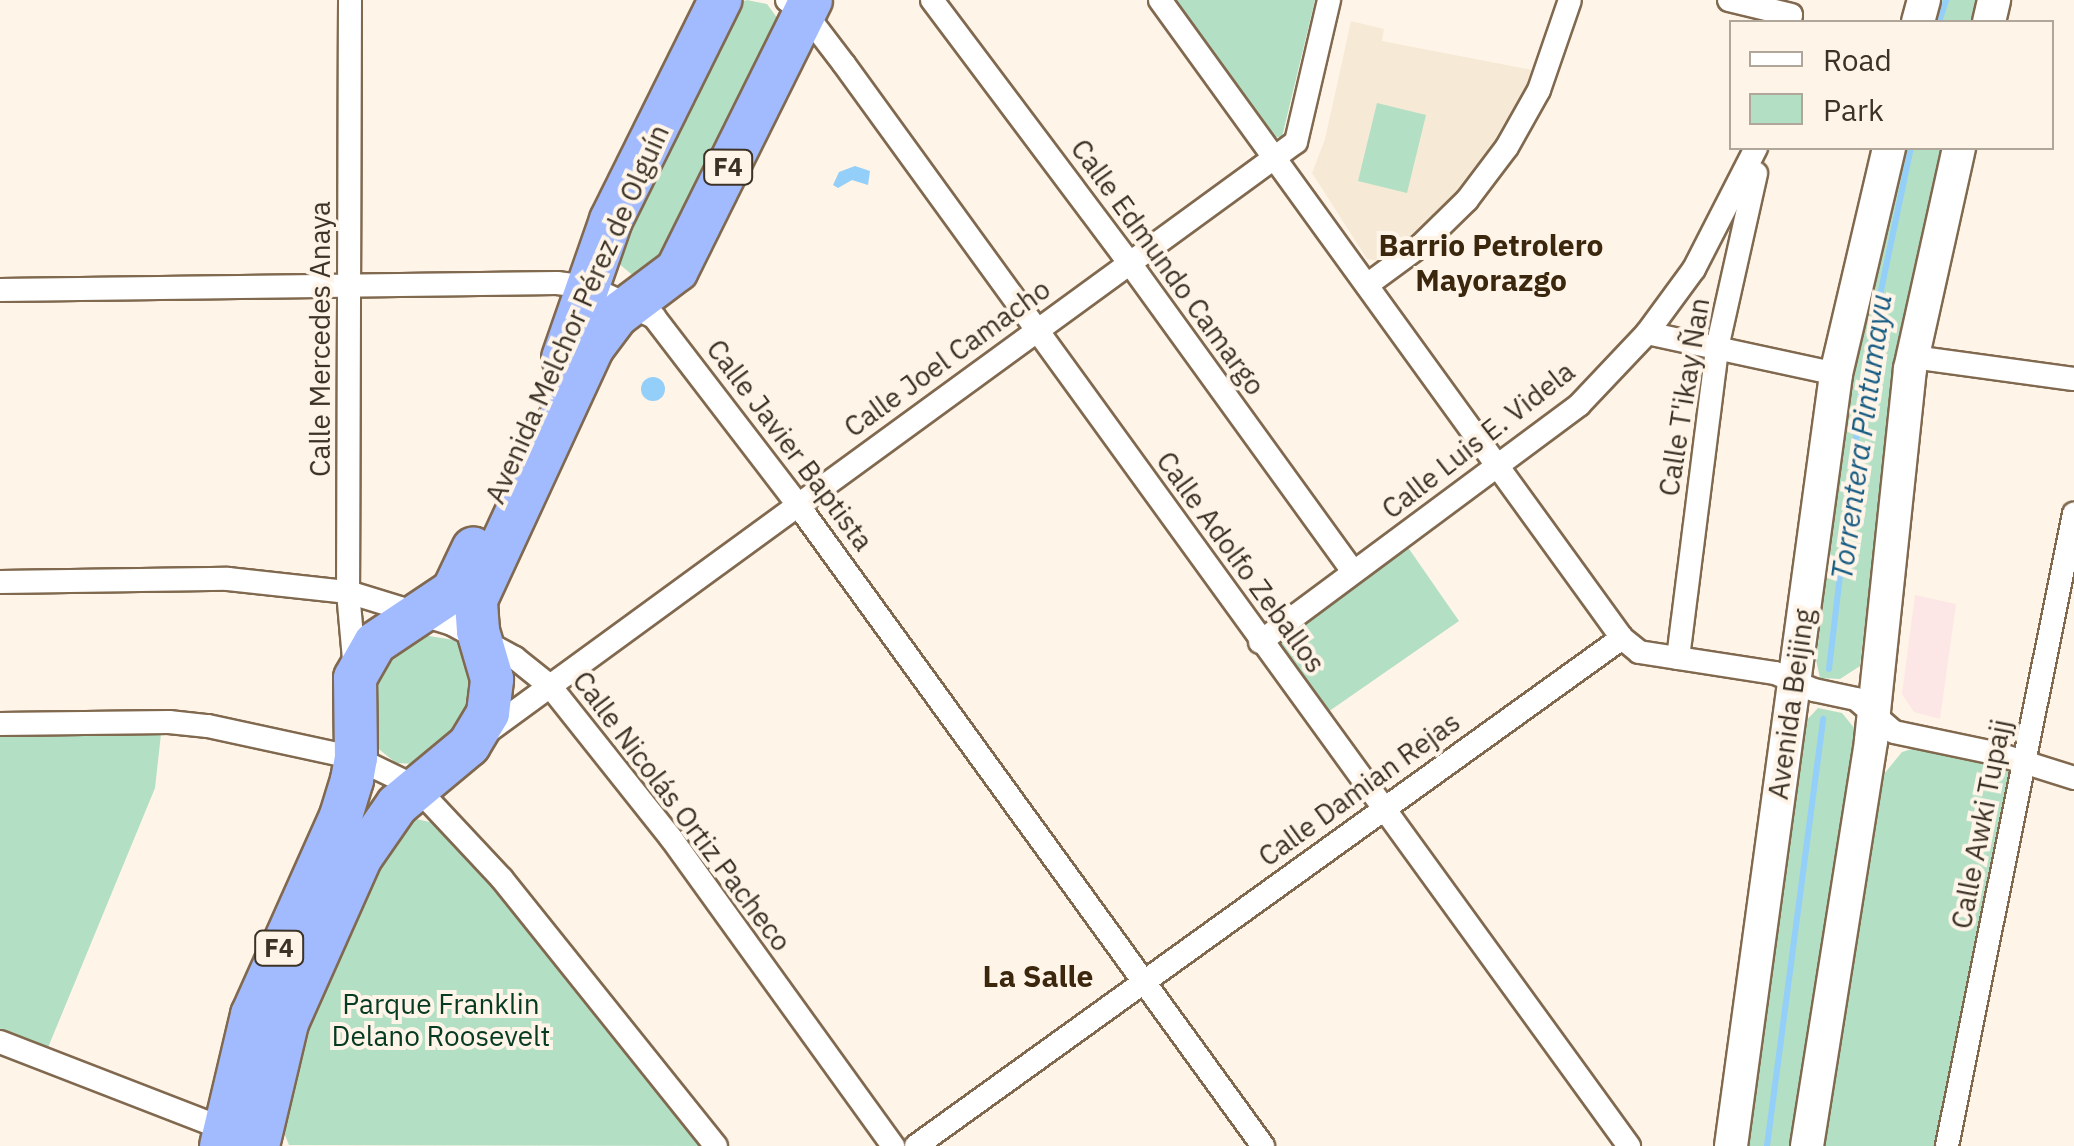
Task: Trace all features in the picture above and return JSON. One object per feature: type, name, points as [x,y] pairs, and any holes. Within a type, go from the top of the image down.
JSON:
[{"type":"highway","name":"Avenida Melchor Pérez de Olguín","points":[[419,614],[453,592],[575,333],[611,220],[720,0]]},
{"type":"highway","name":"Avenida Melchor Pérez de Olguín","points":[[480,638],[476,600],[593,346],[602,330],[677,270],[801,4]]},
{"type":"highway","points":[[355,678],[375,643],[419,614]]},
{"type":"highway","name":"F4","points":[[244,1142],[304,978],[361,857],[397,805],[469,745],[482,729],[492,698],[492,679],[480,638]]},
{"type":"highway","name":"F4","points":[[244,1142],[252,1015],[341,816],[356,758],[355,678]]},
{"type":"main road","name":"Avenida Beijing","points":[[1730,1146],[1836,374],[1889,150]]},
{"type":"main road","points":[[1807,1146],[1873,712],[1913,356],[1959,150]]},
{"type":"street","name":"Calle Mercedes Anaya","points":[[350,0],[348,592],[355,678]]},
{"type":"street","name":"Calle Edmundo Camargo","points":[[932,0],[1129,262],[1353,572]]},
{"type":"street","points":[[1160,0],[1622,638],[1638,652],[1794,679],[1814,690],[1856,699],[1894,732],[2074,778]]},
{"type":"street","name":"Calle Joel Camacho","points":[[469,745],[1296,142],[1329,0]]},
{"type":"street","points":[[1367,285],[1432,234],[1467,200],[1507,148],[1539,90],[1570,0]]},
{"type":"street","points":[[1728,0],[1791,12]]},
{"type":"street","name":"Calle Adolfo Zeballos","points":[[801,4],[1629,1146]]},
{"type":"street","name":"Calle Luis E. Videla","points":[[1260,642],[1578,405],[1647,333],[1694,270],[1758,150]]},
{"type":"street","name":"Calle T'ikay Ñan","points":[[1678,658],[1717,348],[1759,150]]},
{"type":"street","name":"Calle Javier Baptista","points":[[0,290],[557,283],[589,288],[632,304],[669,333],[798,505],[1263,1146]]},
{"type":"street","points":[[1647,333],[1836,374]]},
{"type":"street","points":[[1913,356],[2074,378]]},
{"type":"street","name":"Calle Awki Tupajj","points":[[1947,1146],[2074,514]]},
{"type":"street","name":"Calle Nicolás Ortiz Pacheco","points":[[0,582],[228,579],[348,592],[480,638],[550,686],[671,838],[893,1146]]},
{"type":"street","name":"Calle Damian Rejas","points":[[916,1146],[1622,638]]},
{"type":"street","points":[[0,724],[169,722],[356,758],[416,787],[502,878],[716,1146]]},
{"type":"street","points":[[0,1042],[244,1142]]},
{"type":"shaded area","points":[[1351,21],[1384,29],[1382,41],[1538,71],[1511,122],[1473,173],[1442,210],[1380,261],[1367,259],[1312,173],[1325,139]]},
{"type":"shaded area","points":[[1915,595],[1956,604],[1940,719],[1914,712],[1902,694]]},
{"type":"green space","points":[[747,0],[767,4],[778,19],[668,263],[637,279],[617,262],[617,240],[739,3]]},
{"type":"green space","points":[[1171,0],[1315,0],[1282,137],[1272,137]]},
{"type":"green space","points":[[1932,0],[1977,0],[1972,20],[1927,20]]},
{"type":"green space","points":[[1377,103],[1426,115],[1407,193],[1358,181]]},
{"type":"green space","points":[[1899,150],[1941,150],[1895,366],[1860,666],[1840,679],[1820,678],[1816,660],[1848,401]]},
{"type":"green space","points":[[1407,546],[1459,621],[1325,714],[1277,645],[1279,635]]},
{"type":"green space","points":[[423,635],[454,640],[475,660],[475,721],[415,764],[396,763],[375,746],[368,720],[382,652]]},
{"type":"green space","points":[[1818,708],[1842,713],[1857,738],[1792,1146],[1737,1146],[1805,722]]},
{"type":"green space","points":[[161,734],[155,788],[47,1050],[0,1032],[0,736]]},
{"type":"green space","points":[[1915,748],[2006,769],[2013,775],[1939,1146],[1822,1146],[1884,774],[1902,752]]},
{"type":"green space","name":"Parque Franklin Delano Roosevelt","points":[[412,818],[434,823],[556,959],[707,1146],[289,1145],[278,1118],[286,1082],[378,854]]},
{"type":"water","points":[[855,166],[870,171],[868,185],[852,180],[838,188],[833,185],[839,172]]},
{"type":"water","points":[[653,377],[662,380],[662,398],[653,401],[644,398],[641,389],[644,380]]},
{"type":"waterway","name":"Torrentera Pintumayu","points":[[1940,20],[1946,0]]},
{"type":"waterway","name":"Torrentera Pintumayu","points":[[1829,669],[1864,372],[1911,150]]},
{"type":"waterway","name":"Torrentera Pintumayu","points":[[1767,1146],[1823,719]]},
{"type":"district","name":"Barrio Petrolero Mayorazgo","points":[[1491,262]]},
{"type":"district","name":"La Salle","points":[[1038,976]]}]
